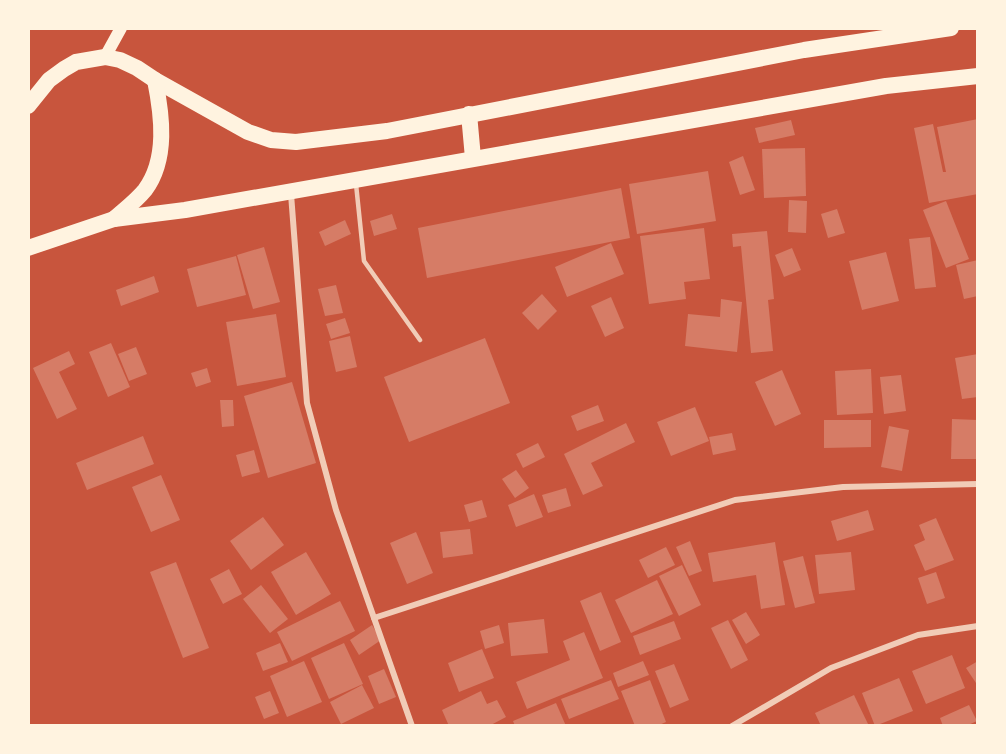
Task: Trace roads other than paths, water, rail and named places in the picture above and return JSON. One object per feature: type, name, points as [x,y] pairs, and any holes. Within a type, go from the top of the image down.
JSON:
[{"type":"highway","points":[[28,106],[49,80],[64,69],[76,62],[105,57],[120,60],[137,68],[154,80],[248,132],[271,140],[296,142],[376,132],[870,37],[951,28]]},
{"type":"highway","points":[[28,248],[114,219],[185,210],[886,86],[978,76]]},
{"type":"highway","points":[[114,219],[145,189],[154,172],[160,148],[161,125],[154,80]]},
{"type":"highway","points":[[469,114],[473,158]]},
{"type":"main road","points":[[105,57],[121,28]]},
{"type":"street","points":[[291,190],[307,402],[336,510],[412,726]]},
{"type":"street","points":[[374,618],[735,500],[843,488],[978,484]]},
{"type":"street","points":[[732,726],[831,668],[918,635],[978,626]]},
{"type":"lane","points":[[355,179],[364,261],[420,340]]}]
